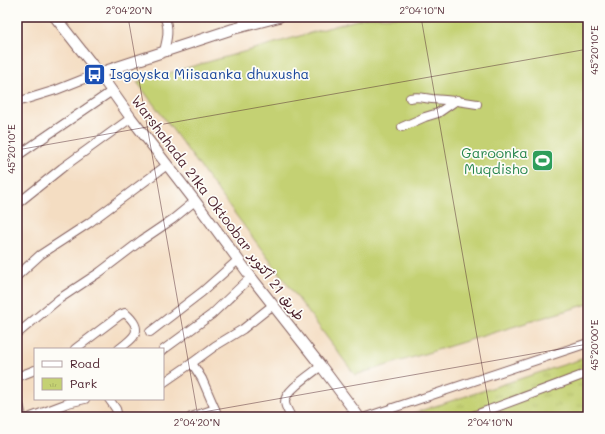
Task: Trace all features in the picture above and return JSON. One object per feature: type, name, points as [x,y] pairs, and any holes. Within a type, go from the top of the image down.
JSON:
[{"type":"main road","name":"Warshahada 21ka Oktoobar طريق 21 أكتوبر","points":[[56,17],[100,73],[131,118],[238,260],[322,366],[359,417]]},
{"type":"main road","points":[[100,73],[244,21],[279,17]]},
{"type":"street","points":[[164,17],[168,23],[164,51]]},
{"type":"street","points":[[17,102],[56,90],[100,73]]},
{"type":"street","points":[[17,156],[112,91]]},
{"type":"street","points":[[410,98],[418,96],[425,98],[457,100],[477,104]]},
{"type":"street","points":[[402,127],[438,113],[457,100]]},
{"type":"street","points":[[17,204],[62,168],[131,118]]},
{"type":"street","points":[[17,276],[40,255],[89,223],[167,165]]},
{"type":"street","points":[[17,334],[59,299],[100,272],[142,240],[173,219],[195,201]]},
{"type":"street","points":[[150,332],[202,292],[238,260]]},
{"type":"street","points":[[164,349],[211,315],[251,277]]},
{"type":"street","points":[[164,382],[215,346],[244,329],[273,305]]},
{"type":"street","points":[[77,348],[120,315],[125,313],[135,326],[136,332],[134,337],[120,348]]},
{"type":"street","points":[[366,417],[588,343]]},
{"type":"street","points":[[191,417],[217,413],[202,379],[192,363]]},
{"type":"street","points":[[291,417],[285,403],[286,396],[294,387],[322,366]]},
{"type":"street","points":[[17,377],[34,370]]},
{"type":"street","points":[[470,417],[588,373]]},
{"type":"street","points":[[17,396],[22,417]]},
{"type":"street","points":[[31,417],[68,403],[81,400]]},
{"type":"street","points":[[110,400],[116,409],[118,417]]},
{"type":"street","points":[[584,417],[588,413]]},
{"type":"green space","points":[[367,17],[588,17],[588,304],[355,375],[137,82]]},
{"type":"green space","points":[[588,357],[588,417],[401,417]]},
{"type":"place","name":"Isgoyska Miisaanka dhuxusha","points":[[94,74]]},
{"type":"place","name":"Garoonka Muqdisho","points":[[543,161]]}]
